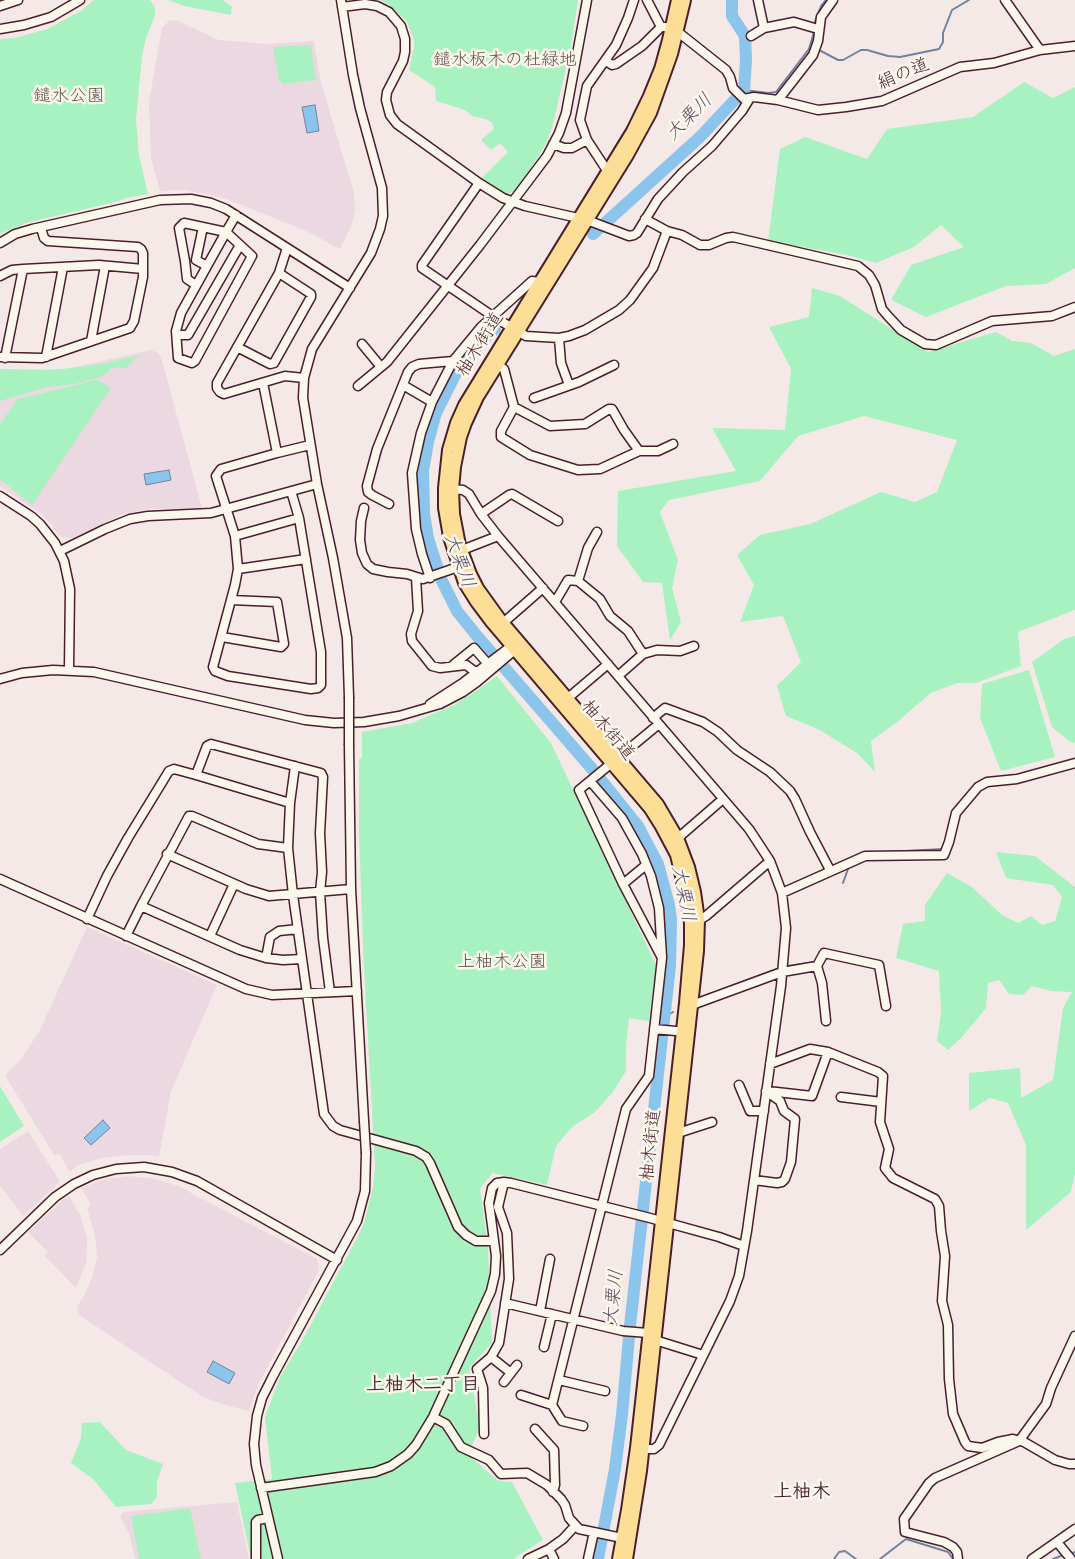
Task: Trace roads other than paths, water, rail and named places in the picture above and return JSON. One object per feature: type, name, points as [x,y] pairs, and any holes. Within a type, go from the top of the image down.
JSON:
[{"type":"main road","name":"柚木街道","points":[[660,1221],[678,1133],[681,1032],[692,1005],[698,951],[699,920],[693,881],[678,838],[658,804],[615,760],[516,645],[503,622],[478,588],[462,550],[448,489],[466,423],[478,397],[498,365],[512,328],[539,282],[588,220],[608,172],[632,131],[649,96],[663,58],[677,0]]},
{"type":"main road","name":"柚木街道","points":[[626,1559],[635,1513],[647,1335],[681,1032],[690,929],[686,893],[673,849],[645,801],[568,698],[476,602],[464,583],[446,520],[448,450],[468,396],[512,328],[588,220],[636,142],[651,113],[663,82],[670,29],[685,0]]},
{"type":"main road","name":"柚木街道","points":[[618,1559],[639,1448]]},
{"type":"street","points":[[4,3],[18,0]]},
{"type":"street","points":[[0,29],[24,25],[51,17],[80,0]]},
{"type":"street","points":[[358,386],[381,367],[512,202],[554,144],[568,104],[587,0]]},
{"type":"street","points":[[608,172],[587,140],[580,120],[587,86],[606,61],[623,31],[634,0]]},
{"type":"street","points":[[278,1559],[256,1465],[254,1442],[257,1416],[262,1398],[354,1227],[362,1204],[366,1178],[351,889],[350,697],[346,638],[304,406],[304,378],[308,358],[314,345],[365,265],[376,242],[382,216],[383,198],[380,178],[356,91],[342,3],[374,5],[386,10],[397,20],[402,30],[405,47],[403,61],[387,92],[386,104],[390,115],[404,130],[494,193],[512,202],[530,208],[588,220],[629,236],[639,231],[658,199],[683,172],[712,146],[742,111],[747,99],[733,88],[726,70],[670,29],[647,0]]},
{"type":"street","points":[[758,0],[764,28]]},
{"type":"street","points":[[778,100],[813,55],[823,12],[833,0]]},
{"type":"street","points":[[1004,0],[1040,50]]},
{"type":"street","points":[[751,36],[764,28],[794,22],[818,29]]},
{"type":"street","points":[[606,61],[612,65],[626,59],[642,46],[670,29]]},
{"type":"street","name":"絹の道","points":[[747,99],[778,100],[818,110],[868,104],[887,100],[960,67],[994,63],[1040,50],[1075,46]]},
{"type":"street","points":[[554,144],[564,148],[572,148],[587,140]]},
{"type":"street","points":[[479,183],[422,265],[422,268],[526,336],[559,338],[584,330],[625,305],[653,268],[667,231]]},
{"type":"street","points":[[0,243],[15,234],[168,199],[201,201],[226,209],[350,288]]},
{"type":"street","points":[[196,285],[187,280],[186,261],[179,228],[184,223],[226,232],[252,256],[195,361],[192,363],[178,358],[177,335],[181,313],[196,285],[226,232],[236,215]]},
{"type":"street","points":[[645,219],[700,245],[709,245],[733,237],[858,266],[869,275],[875,285],[882,309],[887,315],[901,330],[925,344],[936,344],[992,321],[1052,316],[1075,307]]},
{"type":"street","points":[[203,227],[196,260],[207,266]]},
{"type":"street","points":[[23,269],[3,357],[46,357],[130,328],[134,321],[143,277],[143,253],[138,247],[48,241],[44,238],[41,228]]},
{"type":"street","points":[[177,335],[188,335],[240,245]]},
{"type":"street","points":[[287,248],[279,273],[217,383],[220,392],[224,394],[285,376],[304,378]]},
{"type":"street","points":[[0,276],[12,270],[63,267],[105,266],[143,269]]},
{"type":"street","points":[[91,341],[105,266]]},
{"type":"street","points":[[46,357],[63,267]]},
{"type":"street","points":[[237,347],[270,364],[274,363],[312,297],[311,294],[279,273]]},
{"type":"street","points":[[431,577],[422,554],[416,528],[412,474],[421,433],[432,402],[453,361],[481,327],[495,317],[532,281],[539,282]]},
{"type":"street","points":[[559,338],[561,363],[570,385]]},
{"type":"street","points":[[362,344],[381,367]]},
{"type":"street","points":[[389,504],[368,492],[367,486],[377,449],[403,385],[412,367],[419,364],[453,361]]},
{"type":"street","points":[[498,365],[504,369],[514,407],[500,431],[501,437],[530,455],[578,470],[600,469],[639,451],[658,451],[673,444]]},
{"type":"street","points":[[534,398],[570,385],[614,365]]},
{"type":"street","points":[[262,382],[277,454]]},
{"type":"street","points":[[403,385],[432,402]]},
{"type":"street","points":[[514,407],[550,426],[585,424],[612,409],[639,451]]},
{"type":"street","points":[[291,491],[299,518],[321,652],[319,686],[311,689],[228,676],[215,671],[212,667],[222,636],[238,569],[235,536],[216,476],[221,469],[310,445]]},
{"type":"street","points":[[60,551],[130,519],[148,516],[198,515],[227,509],[317,484]]},
{"type":"street","points":[[448,489],[466,492],[498,536],[755,837],[770,861],[782,893],[786,928],[782,972],[764,1111],[740,1270],[732,1295],[657,1447],[654,1450],[639,1448]]},
{"type":"street","points":[[481,514],[512,494],[558,520]]},
{"type":"street","points":[[0,496],[36,520],[60,551],[66,567],[70,589],[70,670]]},
{"type":"street","points":[[364,508],[360,540],[362,553],[367,564],[373,569],[407,574],[423,579],[458,567]]},
{"type":"street","points":[[235,536],[299,518]]},
{"type":"street","points":[[578,582],[588,548],[598,532]]},
{"type":"street","points":[[462,550],[498,536]]},
{"type":"street","points":[[238,569],[306,559]]},
{"type":"street","points":[[416,578],[418,610],[411,634],[412,641],[432,666],[440,668],[466,665],[477,673]]},
{"type":"street","points":[[555,602],[568,580],[578,582],[600,599],[610,616],[628,632],[643,654]]},
{"type":"street","points":[[503,622],[543,588]]},
{"type":"street","points":[[222,636],[282,646],[284,644],[277,602],[231,600]]},
{"type":"street","points":[[420,710],[491,664],[516,645]]},
{"type":"street","points":[[618,676],[643,654],[657,650],[680,652],[694,646]]},
{"type":"street","points":[[453,665],[474,648],[491,664]]},
{"type":"street","points":[[0,679],[35,671],[70,670],[119,676],[316,721],[341,723],[371,721],[399,716],[440,704],[463,692],[491,664]]},
{"type":"street","points":[[568,698],[608,664]]},
{"type":"street","points":[[662,958],[623,884],[579,790],[604,770],[656,721],[665,708],[703,722],[718,732],[737,750],[770,772],[795,799],[830,870]]},
{"type":"street","points":[[196,775],[207,746],[211,744],[321,773],[323,777],[320,833],[322,872],[320,892],[322,938],[330,992]]},
{"type":"street","points":[[782,893],[865,856],[944,855],[950,842],[956,813],[978,787],[987,782],[1017,779],[1075,763]]},
{"type":"street","points":[[295,766],[290,804],[288,848],[324,1114],[333,1126],[344,1132],[416,1151],[426,1157],[458,1227],[466,1235],[476,1240],[494,1241]]},
{"type":"street","points":[[87,919],[107,876],[128,838],[169,771],[174,769],[196,775],[290,804]]},
{"type":"street","points":[[552,1406],[626,1109],[649,1076],[662,958],[659,908],[656,891],[646,865],[634,838],[622,818],[592,780]]},
{"type":"street","points":[[678,838],[723,799]]},
{"type":"street","points":[[126,936],[167,854],[189,816],[258,844],[288,848]]},
{"type":"street","points":[[167,854],[234,884],[269,896],[351,889]]},
{"type":"street","points":[[699,920],[770,861]]},
{"type":"street","points":[[623,884],[646,865]]},
{"type":"street","points":[[0,879],[246,989],[272,995],[357,991]]},
{"type":"street","points":[[210,936],[234,884]]},
{"type":"street","points":[[141,906],[240,950],[266,958],[283,960],[302,959]]},
{"type":"street","points":[[266,958],[270,937],[279,931],[298,929]]},
{"type":"street","points":[[826,1021],[822,982],[817,966],[824,953],[879,965],[886,1006]]},
{"type":"street","points":[[692,1005],[782,972],[817,966]]},
{"type":"street","points":[[655,1029],[681,1032]]},
{"type":"street","points":[[770,1064],[810,1050],[828,1052],[878,1072],[883,1076],[880,1122],[889,1149],[885,1168],[893,1178],[935,1200],[939,1206],[945,1256],[942,1300],[948,1325],[949,1379],[953,1414],[960,1432],[968,1446],[975,1448],[982,1448],[1013,1439],[1055,1460],[1075,1464]]},
{"type":"street","points":[[766,1091],[812,1096],[828,1052]]},
{"type":"street","points":[[739,1085],[750,1111],[764,1111]]},
{"type":"street","points":[[754,1180],[778,1184],[786,1179],[791,1162],[796,1119],[784,1110],[780,1101],[766,1091]]},
{"type":"street","points":[[841,1097],[881,1102]]},
{"type":"street","points":[[678,1133],[712,1122]]},
{"type":"street","points":[[0,1250],[55,1197],[70,1186],[93,1175],[134,1166],[172,1172],[197,1181],[336,1260]]},
{"type":"street","points":[[484,1434],[483,1388],[477,1369],[491,1357],[499,1343],[509,1279],[507,1233],[498,1207],[504,1182]]},
{"type":"street","points":[[261,1488],[367,1474],[384,1469],[412,1450],[433,1417],[491,1291],[496,1274],[489,1203],[490,1194],[497,1183],[504,1182],[602,1206],[719,1237],[744,1246]]},
{"type":"street","points":[[540,1312],[550,1259]]},
{"type":"street","points":[[505,1303],[647,1335],[703,1355]]},
{"type":"street","points":[[544,1347],[552,1314]]},
{"type":"street","points":[[958,1559],[957,1552],[953,1547],[944,1542],[905,1532],[904,1519],[929,1483],[936,1478],[1019,1441],[1046,1404],[1051,1388],[1075,1336]]},
{"type":"street","points":[[491,1357],[511,1373]]},
{"type":"street","points":[[504,1382],[517,1365]]},
{"type":"street","points":[[558,1380],[605,1391]]},
{"type":"street","points":[[521,1395],[552,1406],[562,1421],[583,1426]]},
{"type":"street","points":[[433,1417],[446,1424],[461,1447],[489,1460],[501,1474],[526,1473],[547,1485],[565,1505],[569,1518],[579,1529],[622,1538]]},
{"type":"street","points":[[535,1429],[554,1450],[554,1492]]},
{"type":"street","points":[[256,1559],[256,1522],[268,1518]]},
{"type":"street","points":[[528,1559],[532,1555],[549,1549],[563,1539],[575,1526]]},
{"type":"street","points":[[1032,1559],[1075,1530]]},
{"type":"street","points":[[588,1559],[595,1532]]},
{"type":"street","points":[[1057,1542],[1071,1559]]},
{"type":"street","points":[[549,1549],[554,1559]]},
{"type":"water","points":[[315,105],[319,131],[307,133],[302,107]]},
{"type":"water","points":[[169,470],[171,480],[146,485],[144,474]]},
{"type":"water","points":[[103,1120],[110,1128],[91,1145],[84,1138]]},
{"type":"water","points":[[213,1361],[235,1373],[229,1384],[207,1372]]},
{"type":"waterway","name":"大栗川","points":[[593,234],[700,137],[744,90],[745,36],[732,16],[732,0]]},
{"type":"waterway","points":[[814,24],[821,6],[826,0]]},
{"type":"waterway","points":[[821,51],[838,60],[843,60],[861,50],[900,57],[939,49],[943,42],[943,33],[952,10],[969,0]]},
{"type":"waterway","points":[[744,90],[776,92],[809,49],[814,32]]},
{"type":"waterway","name":"大栗川","points":[[495,329],[482,340],[455,375],[436,413],[423,471],[424,514],[428,538],[441,579],[457,611],[593,770],[638,826],[658,864],[671,920],[670,966],[630,1326],[622,1415],[615,1469],[598,1559]]},
{"type":"waterway","points":[[889,852],[942,849]]},
{"type":"waterway","points":[[843,883],[848,869]]},
{"type":"waterway","points":[[788,966],[815,962]]},
{"type":"waterway","points":[[723,989],[777,969]]},
{"type":"waterway","name":"大栗川","points":[[664,1017],[673,1012]]},
{"type":"waterway","points":[[880,1559],[906,1539],[948,1552],[953,1559]]},
{"type":"waterway","points":[[834,1559],[839,1552],[845,1551],[856,1559]]},
{"type":"waterway","points":[[1053,1559],[1061,1556]]},
{"type":"district","name":"上柚木二丁目","points":[[423,1386]]},
{"type":"district","name":"上柚木","points":[[802,1493]]},
{"type":"park label","name":"鑓水板木の杜緑地","points":[[505,61]]},
{"type":"park label","name":"鑓水公園","points":[[69,97]]},
{"type":"park label","name":"上柚木公園","points":[[502,963]]}]
